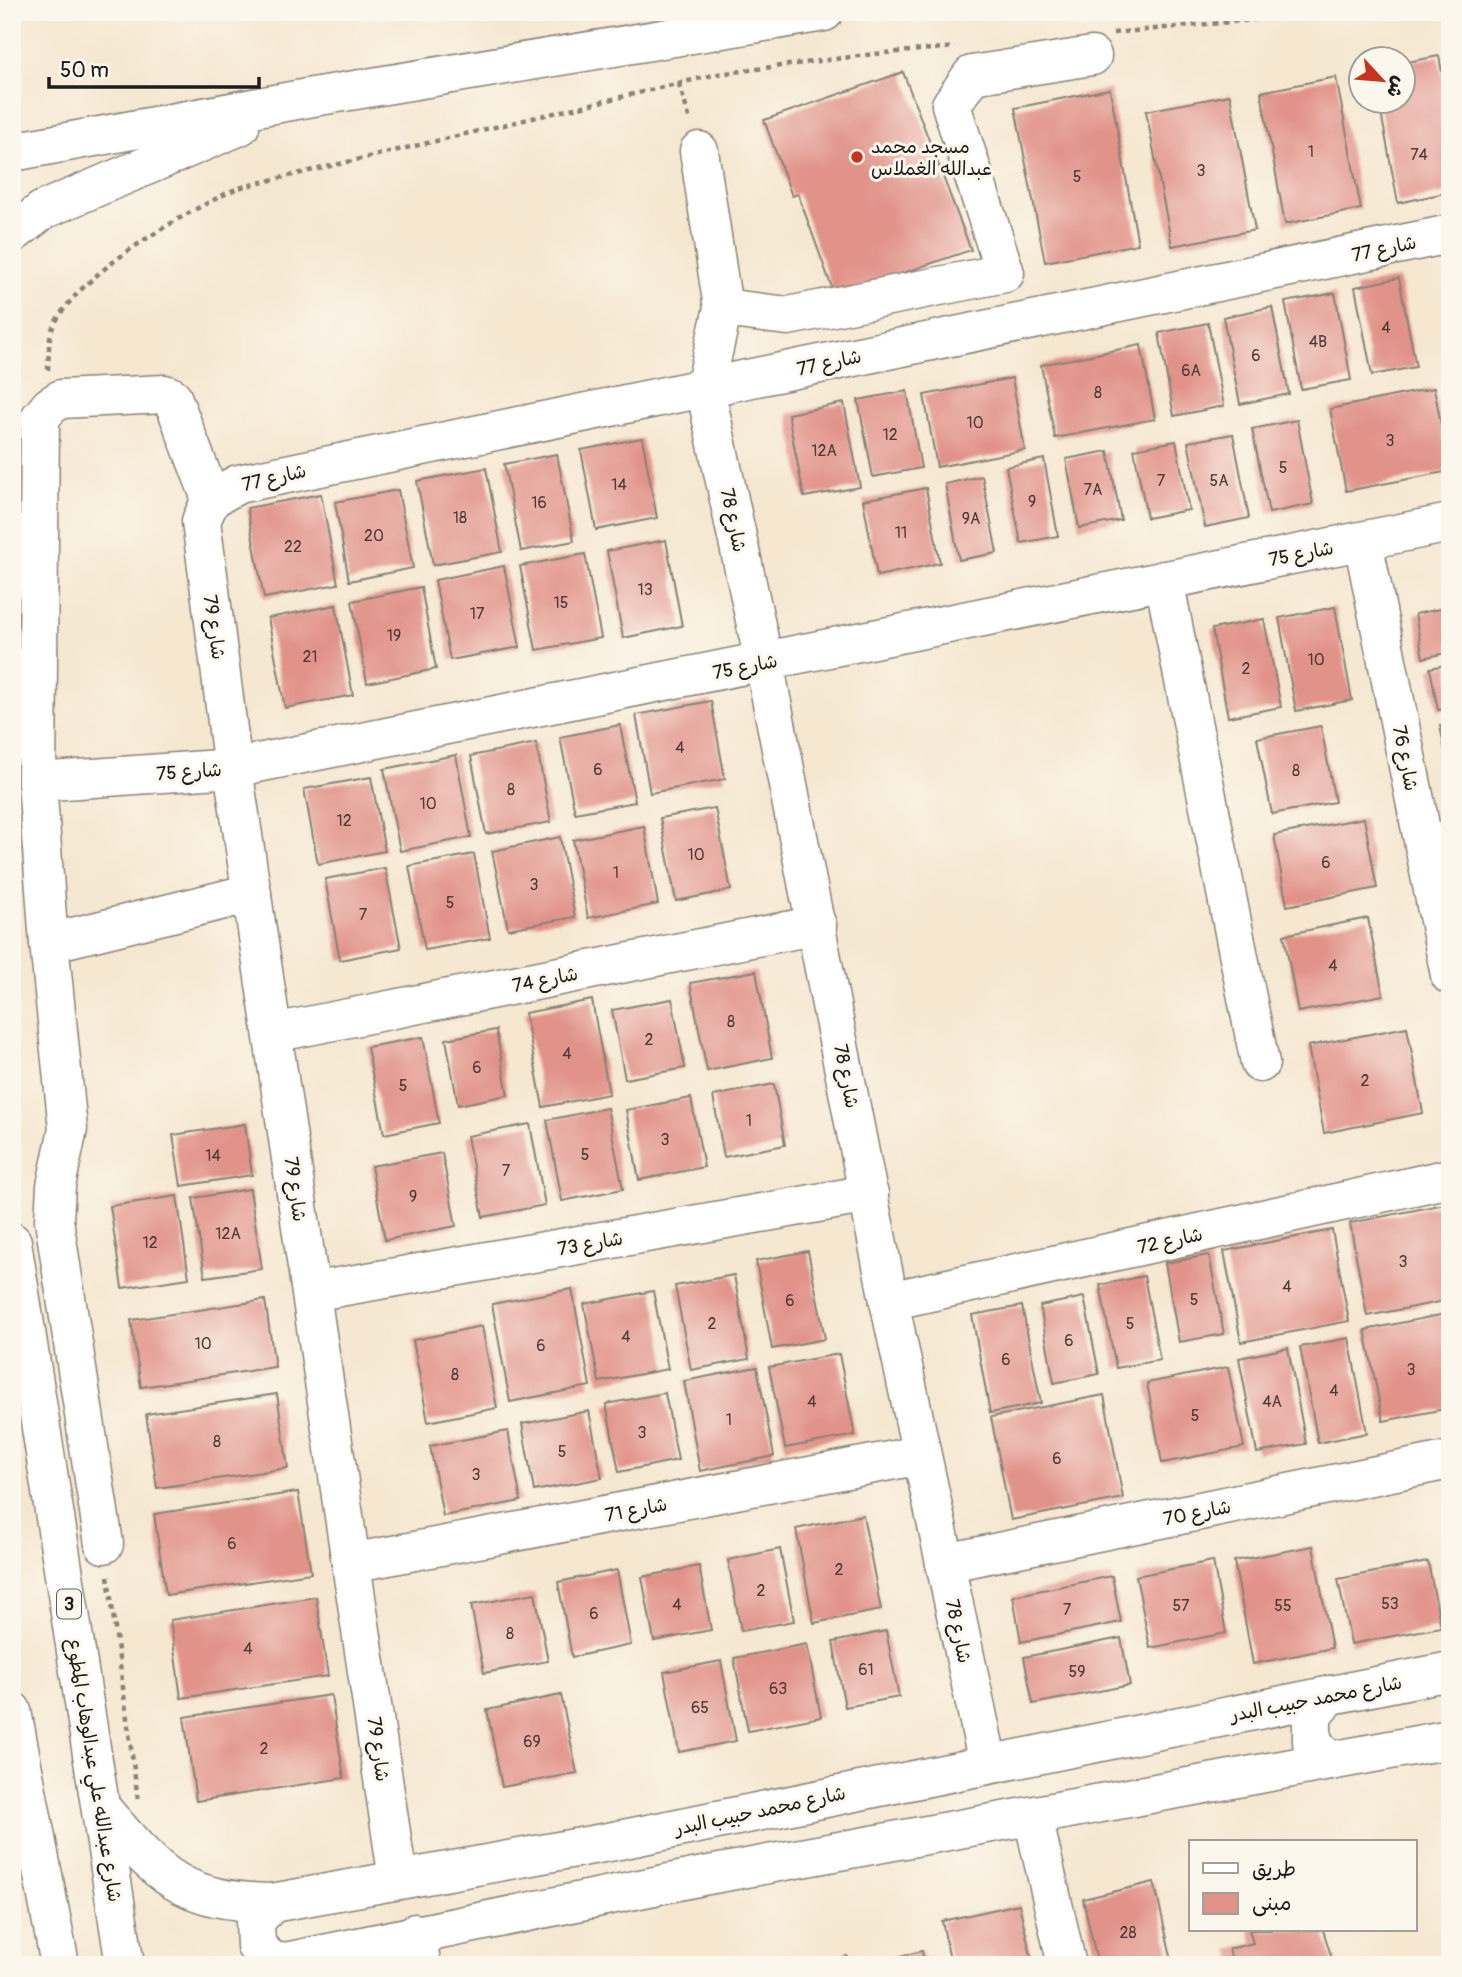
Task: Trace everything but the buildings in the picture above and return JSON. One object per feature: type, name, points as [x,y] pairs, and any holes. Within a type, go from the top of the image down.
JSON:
[{"type":"main road","points":[[12,152],[313,97],[824,12]]},
{"type":"main road","points":[[1024,322],[1005,273],[951,105],[972,75],[1100,45]]},
{"type":"main road","points":[[12,234],[43,211],[313,97]]},
{"type":"main road","points":[[699,151],[723,308],[705,388]]},
{"type":"main road","name":"شارع 77","points":[[211,499],[238,484],[1450,234]]},
{"type":"main road","points":[[723,308],[788,316],[1005,273]]},
{"type":"main road","name":"شارع 78","points":[[705,388],[764,662],[889,1301],[988,1764]]},
{"type":"main road","points":[[104,1544],[54,1220],[56,1186],[68,1129],[49,943],[37,782],[40,418],[50,406],[61,399],[72,397],[165,394],[172,397],[211,499]]},
{"type":"main road","name":"شارع 79","points":[[211,499],[201,521],[233,768],[398,1880]]},
{"type":"main road","name":"شارع 75","points":[[37,782],[233,768],[1450,523]]},
{"type":"main road","name":"شارع 76","points":[[1363,541],[1450,975]]},
{"type":"main road","points":[[1164,580],[1260,1063]]},
{"type":"main road","points":[[49,943],[252,892]]},
{"type":"main road","name":"شارع 74","points":[[272,1033],[817,925]]},
{"type":"main road","name":"شارع 72","points":[[889,1301],[1450,1178]]},
{"type":"main road","name":"شارع 73","points":[[311,1292],[869,1194]]},
{"type":"main road","name":"شارع عبدالله علي عبدالوهاب المطوع","points":[[12,1242],[125,1965]]},
{"type":"main road","name":"شارع 71","points":[[351,1563],[921,1455]]},
{"type":"main road","name":"شارع 70","points":[[944,1563],[1450,1460]]},
{"type":"main road","name":"شارع محمد حبيب البدر","points":[[101,1808],[147,1861],[187,1889],[234,1902],[272,1903],[614,1841],[1450,1671]]},
{"type":"main road","points":[[1330,1695],[1312,1715],[1312,1742],[1330,1761]]},
{"type":"main road","points":[[12,1711],[60,1965]]},
{"type":"main road","points":[[1240,1713],[1255,1730],[1262,1752],[1258,1775]]},
{"type":"main road","points":[[272,1903],[255,1921],[256,1946],[272,1964],[418,1949],[619,1895],[703,1876],[1450,1739]]},
{"type":"main road","points":[[1032,1817],[1066,1965]]},
{"type":"main road","points":[[697,1822],[690,1840],[692,1860],[703,1876]]},
{"type":"main road","points":[[614,1841],[630,1855],[632,1877],[619,1895]]},
{"type":"path","points":[[1100,45],[1336,12]]},
{"type":"path","points":[[50,406],[47,379],[52,328],[75,296],[130,250],[200,205],[238,188],[718,74],[874,54],[956,47]]},
{"type":"path","points":[[104,1544],[139,1806]]},
{"type":"place","name":"مسجد محمد عبدالله الغملاس","points":[[857,157]]}]
